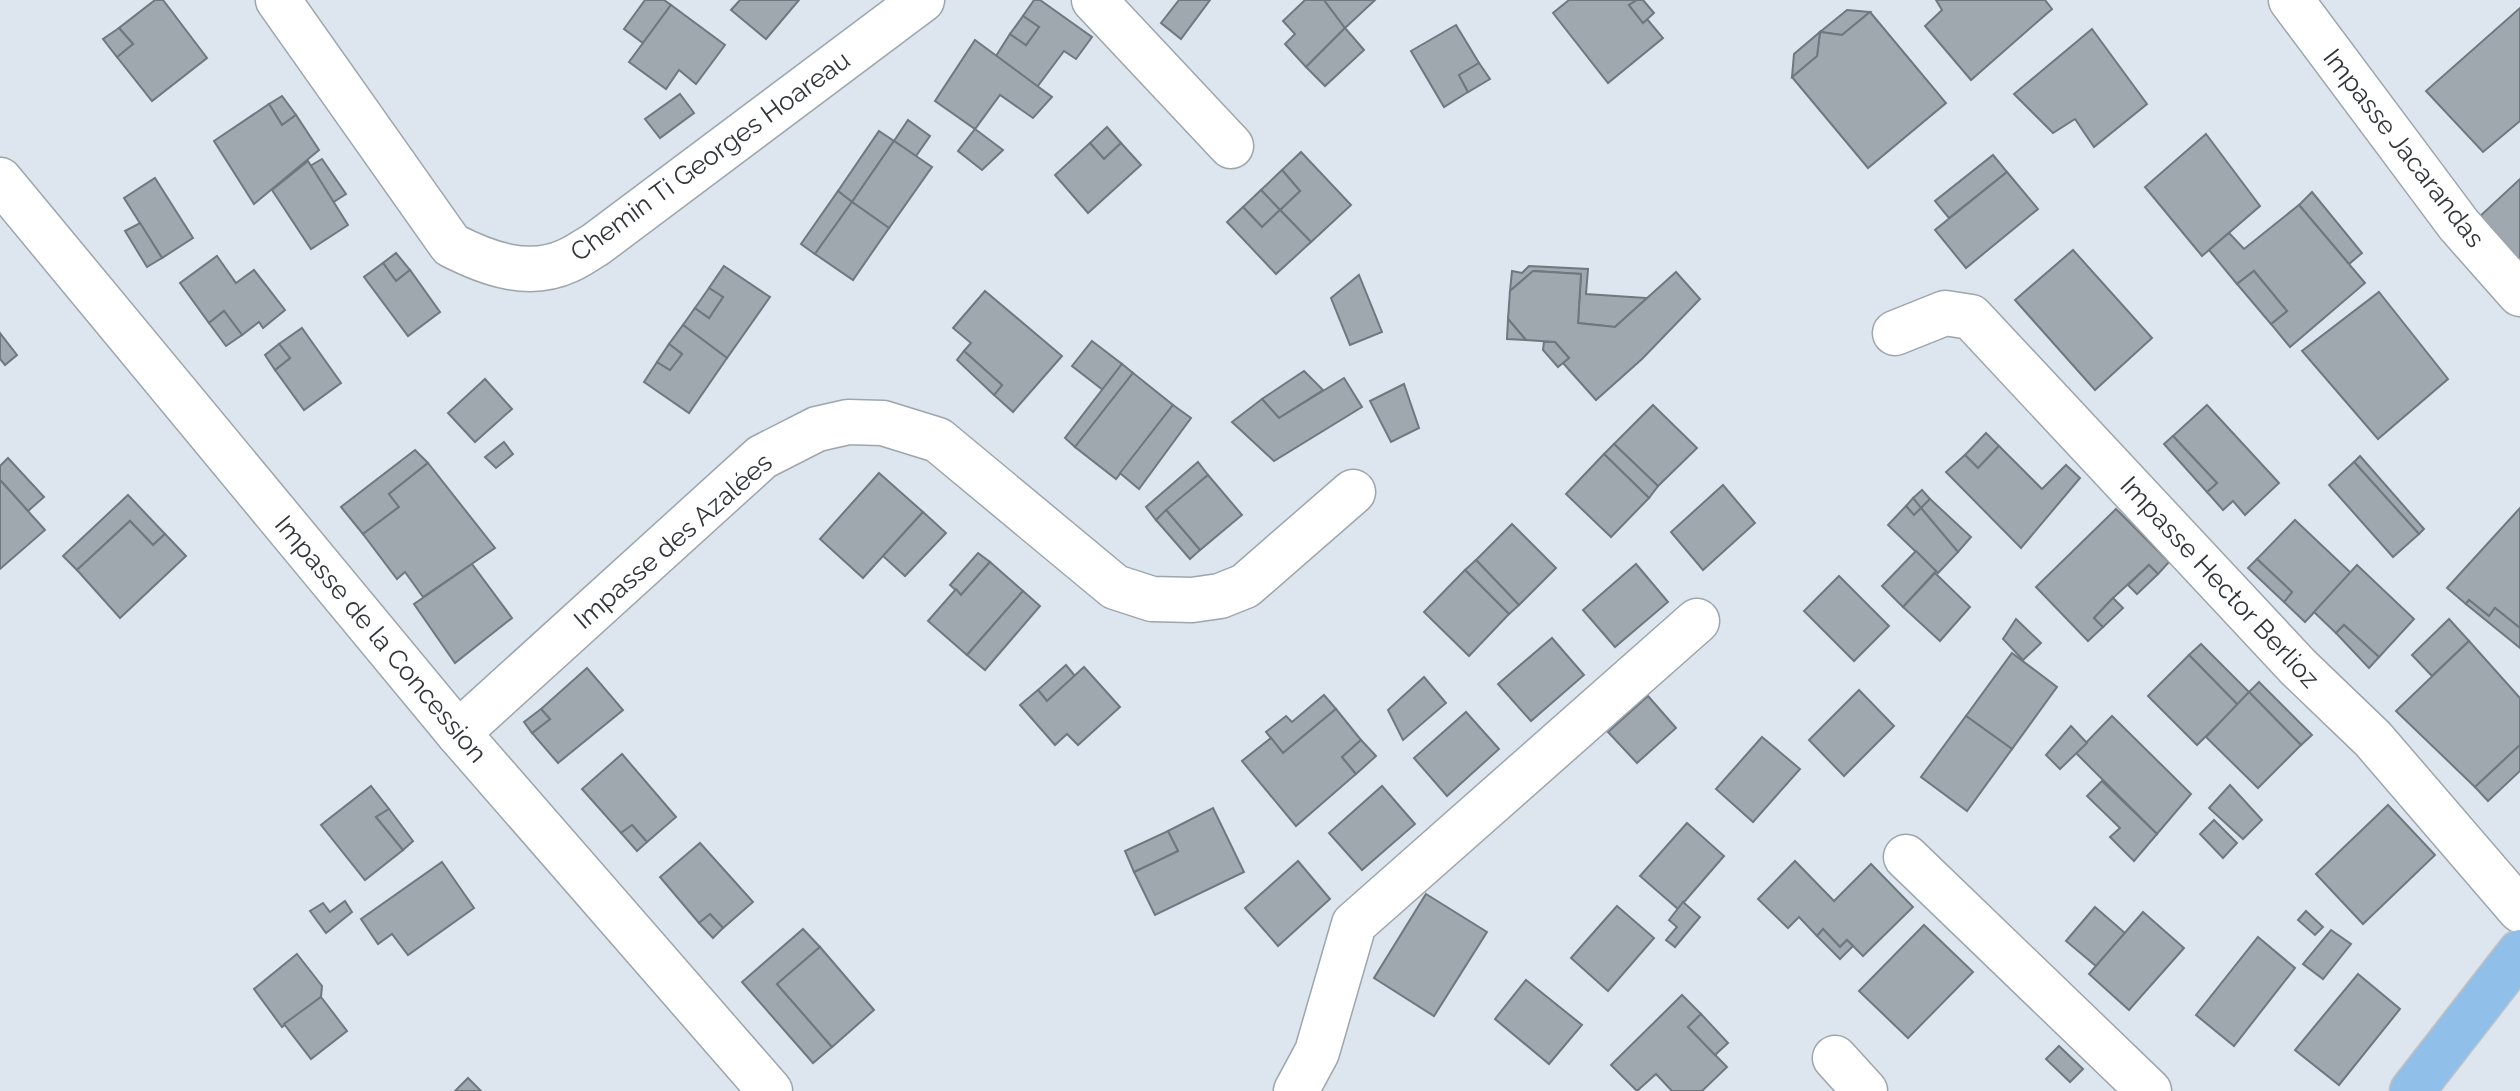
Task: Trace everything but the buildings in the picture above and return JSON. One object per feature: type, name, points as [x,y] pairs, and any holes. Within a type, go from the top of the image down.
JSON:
[{"type":"main road","points":[[2412,1091],[2520,952]]},
{"type":"street","name":"Chemin Ti Georges Hoareau","points":[[278,0],[451,245],[484,261],[523,270],[566,263],[595,245],[922,0]]},
{"type":"street","points":[[1094,0],[1231,146]]},
{"type":"street","name":"Impasse Jacarandas","points":[[2291,0],[2459,225],[2520,294]]},
{"type":"street","name":"Impasse de la Concession","points":[[0,180],[458,733],[770,1091]]},
{"type":"street","name":"Impasse Hector Berlioz","points":[[1895,333],[1945,313],[1971,317],[2298,667],[2373,739],[2520,910]]},
{"type":"street","name":"Impasse des Azalées","points":[[458,733],[762,457],[817,429],[848,422],[883,423],[938,440],[1115,587],[1152,599],[1206,598],[1245,586],[1353,492]]},
{"type":"street","points":[[1296,1091],[1317,1052],[1354,924],[1697,621]]},
{"type":"street","points":[[1906,857],[2149,1091]]},
{"type":"street","points":[[1835,1058],[1865,1091]]}]
